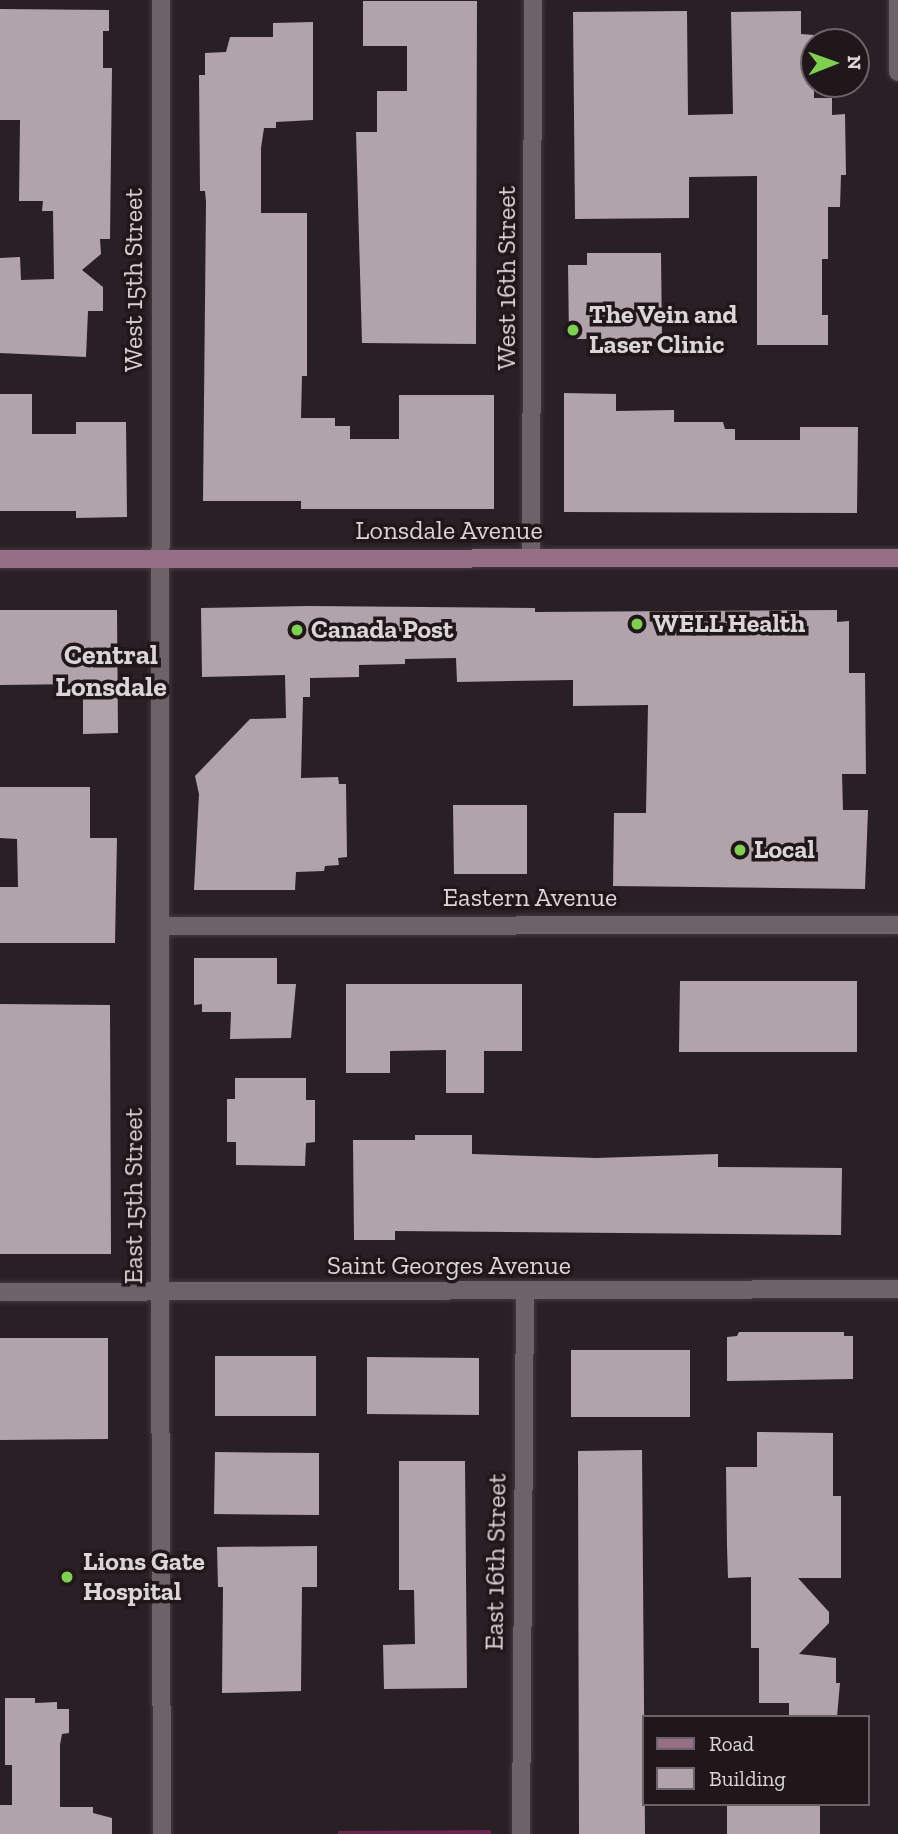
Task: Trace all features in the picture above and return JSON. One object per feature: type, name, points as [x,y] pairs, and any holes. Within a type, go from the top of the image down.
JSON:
[{"type":"main road","name":"Lonsdale Avenue","points":[[0,559],[531,556],[898,558]]},
{"type":"street","name":"West 15th Street","points":[[159,559],[160,0]]},
{"type":"street","name":"West 16th Street","points":[[531,556],[533,0]]},
{"type":"street","points":[[898,0],[898,72]]},
{"type":"street","name":"East 15th Street","points":[[159,559],[162,926],[162,1834]]},
{"type":"street","name":"Eastern Avenue","points":[[162,926],[898,925]]},
{"type":"street","name":"Saint Georges Avenue","points":[[0,1292],[898,1289]]},
{"type":"street","name":"East 16th Street","points":[[521,1834],[525,1292]]},
{"type":"shaded area","points":[[491,1830],[491,1834],[338,1834],[338,1831]]},
{"type":"building","points":[[363,1],[477,1],[476,344],[362,343],[356,132],[377,132],[377,91],[407,91],[407,46],[363,46]]},
{"type":"building","points":[[0,9],[109,10],[109,31],[103,31],[103,68],[112,68],[110,239],[100,239],[101,254],[82,270],[103,287],[103,311],[88,311],[86,357],[0,353],[0,258],[20,257],[21,280],[54,279],[53,211],[42,211],[43,201],[19,201],[20,120],[0,120]]},
{"type":"building","points":[[687,11],[688,115],[733,114],[731,12],[801,11],[800,98],[832,98],[832,115],[845,114],[846,175],[841,175],[840,207],[828,207],[828,259],[822,259],[822,315],[828,315],[828,345],[757,345],[757,176],[689,177],[689,218],[575,219],[573,12]]},
{"type":"building","points":[[313,22],[313,120],[276,122],[276,128],[264,128],[261,148],[261,213],[307,213],[307,376],[302,376],[301,418],[335,418],[335,426],[350,426],[350,439],[399,439],[399,395],[494,395],[494,509],[301,509],[301,501],[203,501],[206,202],[205,191],[200,191],[199,75],[205,75],[205,53],[226,52],[230,37],[273,37],[273,23]]},
{"type":"building","points":[[587,253],[661,253],[662,339],[569,339],[568,265],[587,265]]},
{"type":"building","points":[[564,393],[616,394],[616,411],[674,410],[674,422],[723,422],[725,429],[735,429],[735,440],[800,440],[800,427],[858,427],[857,513],[564,512]]},
{"type":"building","points":[[0,394],[32,394],[32,434],[76,434],[76,422],[126,422],[127,517],[76,518],[76,511],[0,511]]},
{"type":"building","points":[[201,608],[535,608],[535,612],[837,610],[837,622],[849,621],[849,673],[865,673],[866,774],[842,774],[843,810],[868,810],[865,889],[613,886],[614,813],[646,813],[648,705],[573,706],[573,680],[457,682],[456,658],[405,659],[405,664],[359,665],[359,677],[310,678],[310,697],[303,697],[301,778],[338,777],[339,784],[346,784],[347,857],[338,858],[339,865],[325,866],[324,871],[296,872],[295,890],[194,890],[199,794],[195,776],[250,719],[286,718],[285,675],[202,677]]},
{"type":"building","points":[[0,610],[117,610],[118,733],[83,734],[83,684],[0,685]]},
{"type":"building","points":[[0,787],[90,787],[90,838],[117,838],[115,943],[0,943],[0,887],[18,887],[17,839],[0,838]]},
{"type":"building","points":[[453,805],[527,805],[527,874],[454,874]]},
{"type":"building","points":[[194,958],[277,958],[277,984],[296,984],[291,1038],[230,1039],[231,1012],[202,1012],[202,1004],[194,1005]]},
{"type":"building","points":[[680,981],[857,981],[857,1052],[679,1052]]},
{"type":"building","points":[[346,984],[522,984],[522,1051],[484,1051],[484,1093],[446,1093],[446,1050],[390,1051],[390,1073],[346,1073]]},
{"type":"building","points":[[0,1004],[110,1005],[111,1254],[0,1254]]},
{"type":"building","points":[[235,1078],[306,1078],[306,1100],[315,1100],[315,1142],[306,1143],[305,1166],[236,1165],[236,1142],[227,1142],[227,1099],[235,1099]]},
{"type":"building","points":[[415,1135],[472,1135],[472,1154],[596,1158],[718,1154],[718,1167],[842,1168],[841,1235],[395,1231],[395,1240],[354,1240],[353,1140],[415,1140]]},
{"type":"building","points":[[739,1332],[844,1332],[844,1336],[853,1336],[853,1379],[727,1381],[727,1337],[737,1336]]},
{"type":"building","points":[[0,1338],[108,1338],[108,1439],[0,1440]]},
{"type":"building","points":[[571,1350],[690,1350],[690,1417],[571,1417]]},
{"type":"building","points":[[215,1356],[316,1356],[316,1416],[215,1416]]},
{"type":"building","points":[[367,1357],[479,1358],[479,1415],[367,1414]]},
{"type":"building","points":[[757,1432],[833,1433],[833,1496],[841,1496],[841,1578],[798,1578],[829,1612],[829,1623],[799,1654],[836,1658],[836,1683],[840,1683],[837,1715],[789,1715],[789,1703],[759,1703],[759,1648],[751,1648],[751,1577],[728,1578],[726,1467],[757,1467]]},
{"type":"building","points":[[642,1450],[642,1806],[645,1806],[645,1834],[579,1834],[578,1451]]},
{"type":"building","points":[[215,1452],[319,1453],[319,1515],[214,1514]]},
{"type":"building","points":[[399,1461],[465,1461],[467,1688],[384,1689],[383,1645],[415,1644],[414,1590],[399,1590]]},
{"type":"building","points":[[317,1546],[317,1587],[302,1587],[301,1691],[222,1693],[223,1587],[218,1587],[217,1547]]},
{"type":"building","points":[[5,1698],[35,1698],[35,1703],[57,1702],[57,1709],[69,1709],[69,1733],[62,1734],[60,1745],[60,1807],[93,1807],[93,1813],[112,1818],[112,1834],[0,1834],[0,1805],[12,1805],[12,1765],[5,1765]]},
{"type":"building","points":[[727,1806],[820,1806],[820,1834],[727,1834]]},
{"type":"place","name":"The Vein and Laser Clinic","points":[[573,330]]},
{"type":"place","name":"WELL Health","points":[[637,624]]},
{"type":"place","name":"Canada Post","points":[[297,630]]},
{"type":"place","name":"Local","points":[[740,850]]},
{"type":"place","name":"Lions Gate Hospital","points":[[67,1577]]},
{"type":"district","name":"Central Lonsdale","points":[[111,671]]}]
